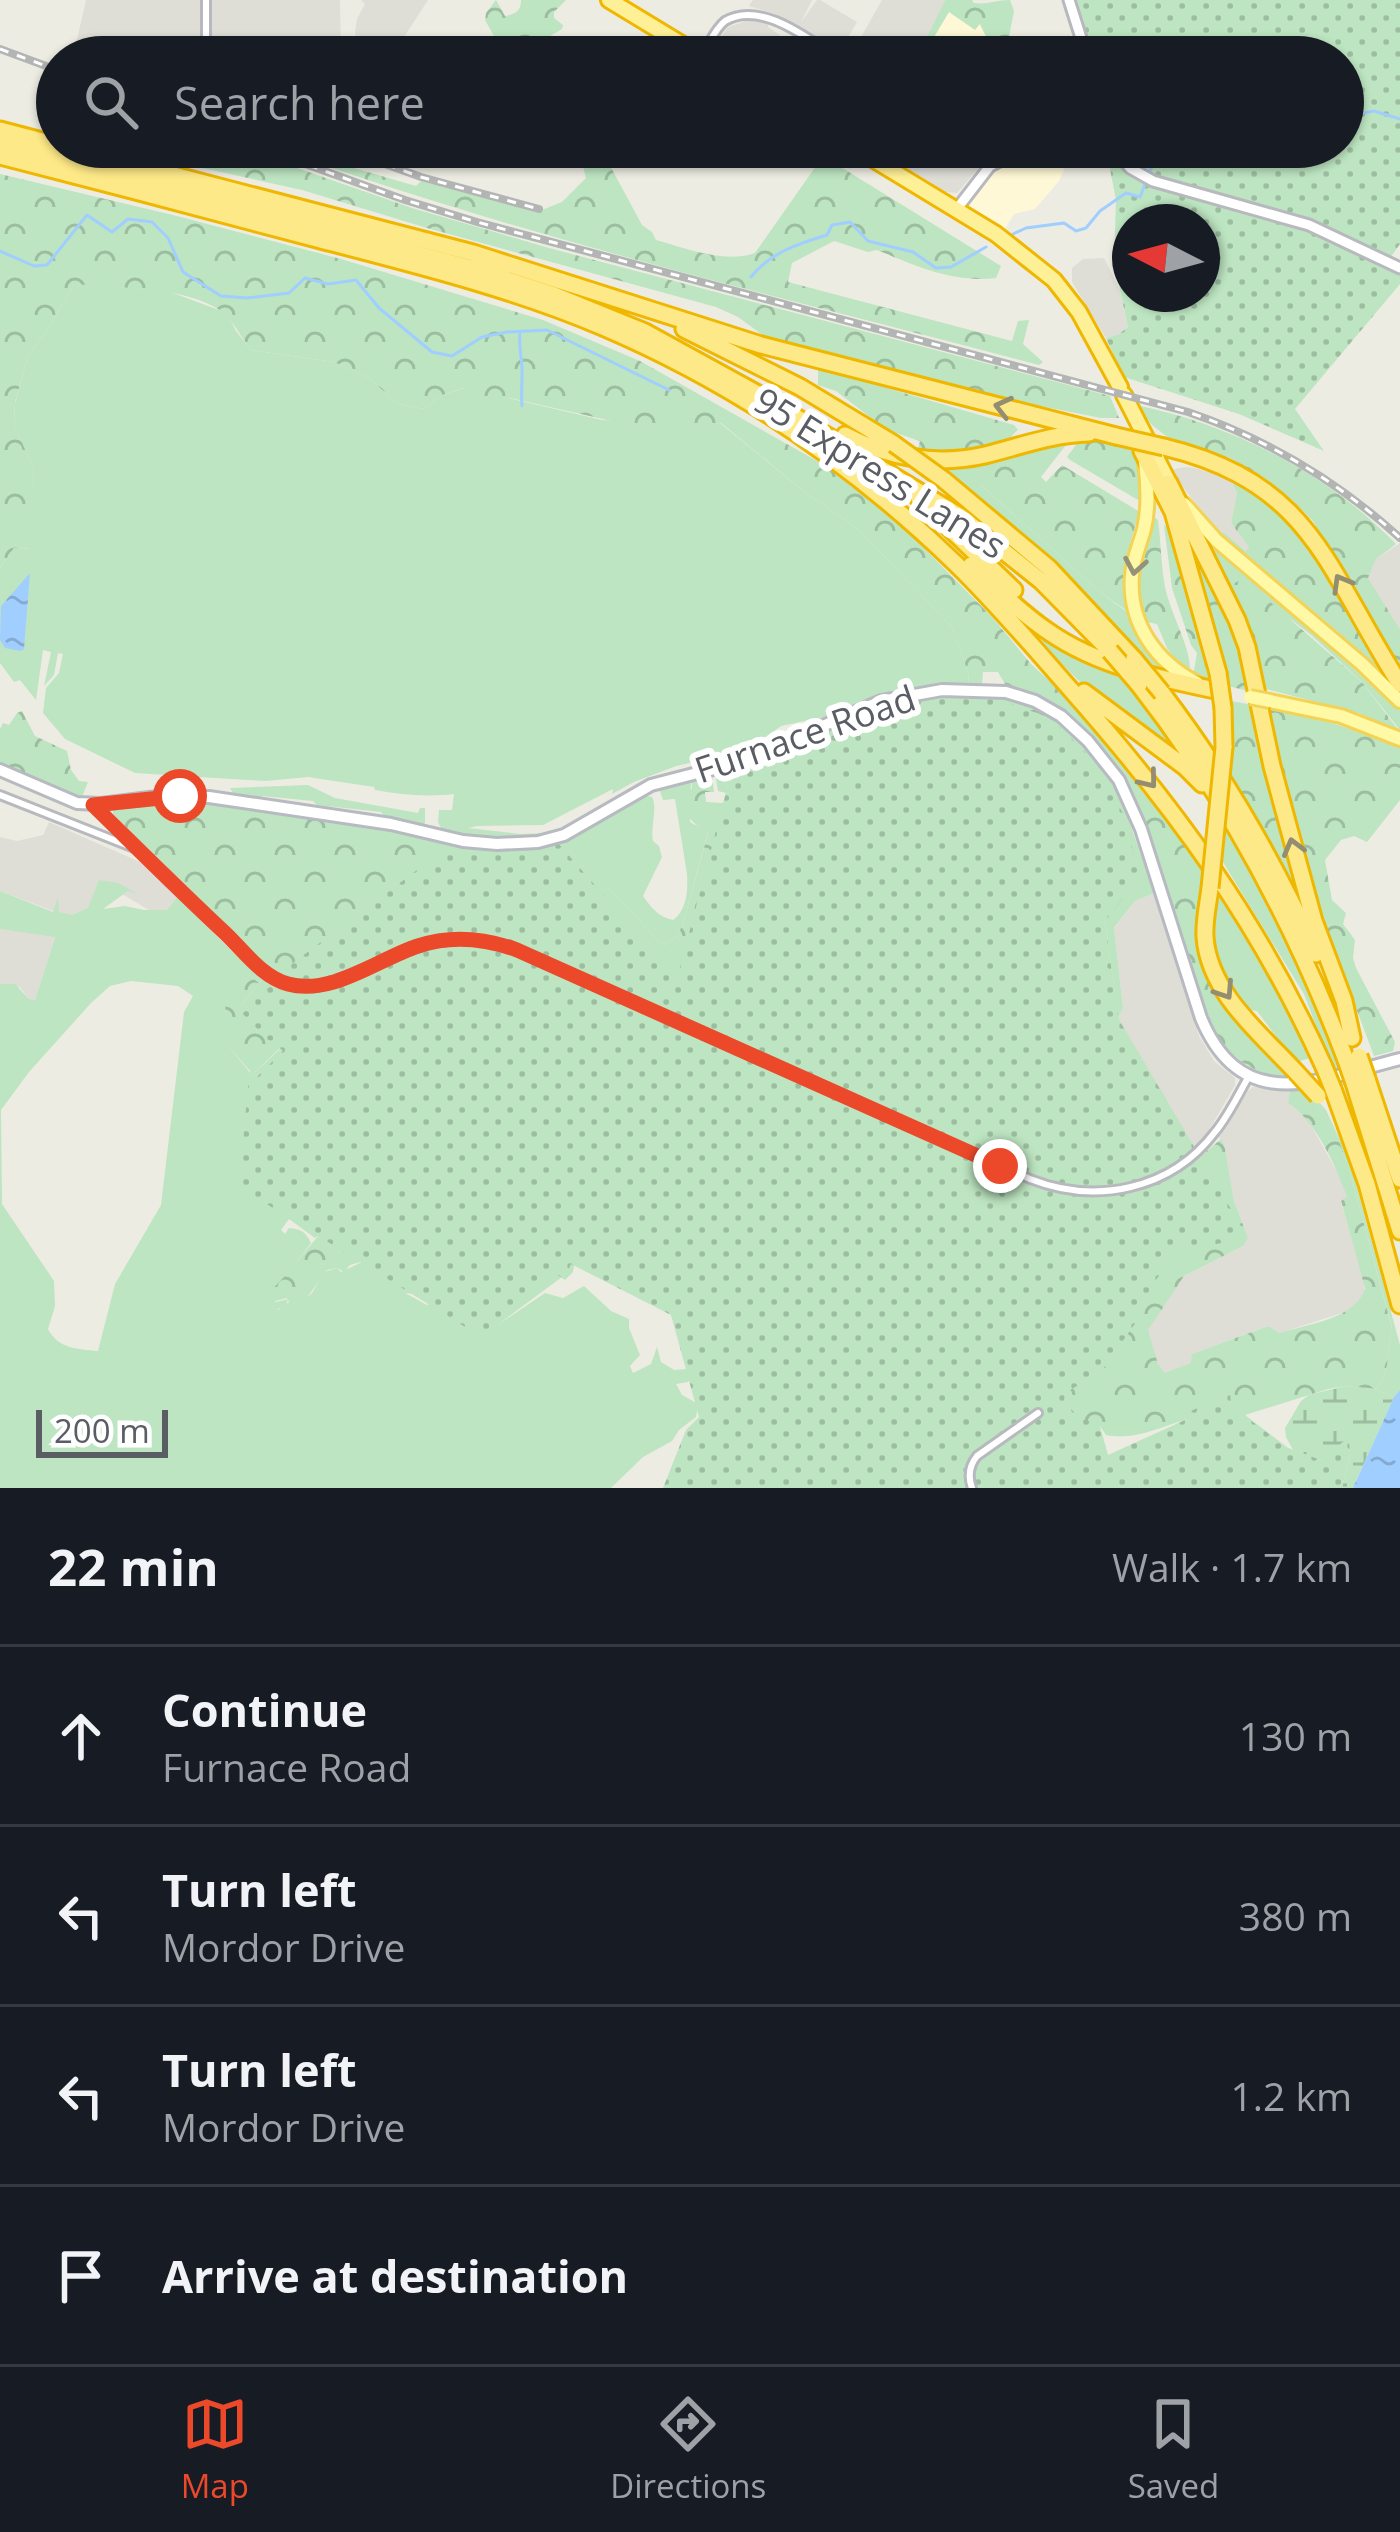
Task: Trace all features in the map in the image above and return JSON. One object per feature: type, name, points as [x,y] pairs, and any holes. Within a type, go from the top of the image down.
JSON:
[{"type":"highway","points":[[609,0],[668,36]]},
{"type":"highway","points":[[0,130],[36,139]]},
{"type":"highway","name":"95 Express Lanes","points":[[0,143],[36,153]]},
{"type":"highway","points":[[0,156],[36,165]]},
{"type":"highway","points":[[46,168],[475,281],[581,318],[739,396],[884,499],[966,574],[1045,659],[1143,772],[1217,872],[1282,980],[1324,1067],[1326,1092],[1352,1139],[1400,1305]]},
{"type":"highway","name":"95 Express Lanes","points":[[93,168],[508,279],[623,322],[685,352],[878,466],[1002,548],[1054,592],[1105,655],[1139,686],[1240,832],[1352,1058],[1400,1232]]},
{"type":"highway","points":[[146,168],[473,253],[761,345],[1207,458],[1241,474],[1296,517],[1324,553],[1400,684]]},
{"type":"highway","points":[[883,168],[955,212],[1050,290],[1118,390],[1195,531],[1247,646],[1283,808],[1314,921],[1343,1001],[1352,1058]]},
{"type":"highway","points":[[592,291],[743,357],[894,444],[944,480],[1078,596],[1162,693],[1260,840],[1308,935],[1352,1039]]},
{"type":"highway","points":[[685,352],[757,385],[859,442],[898,455],[955,460],[1061,434],[1116,436]]},
{"type":"highway","points":[[1118,390],[1173,512],[1223,707],[1224,747],[1205,939],[1216,978],[1233,1005],[1296,1072],[1326,1092]]},
{"type":"highway","points":[[878,466],[925,504],[1055,630],[1163,679],[1217,682]]},
{"type":"highway","points":[[884,499],[913,514],[1038,625],[1070,645],[1105,655]]},
{"type":"highway","points":[[1045,659],[1116,718],[1185,766],[1240,832]]},
{"type":"highway","points":[[1361,1081],[1400,1179]]},
{"type":"main road","points":[[1142,451],[1148,498],[1132,572],[1132,596],[1149,643],[1167,664],[1190,680],[1217,682],[1250,697],[1342,716],[1400,740]]},
{"type":"main road","points":[[1169,483],[1207,530],[1400,701]]},
{"type":"main road","name":"Furnace Road","points":[[0,770],[68,800],[93,805],[209,796],[391,824],[463,841],[538,842],[564,835],[651,785],[736,764],[880,701],[942,690],[1006,692],[1061,716],[1119,780],[1141,829],[1206,1029],[1225,1057],[1249,1076]]},
{"type":"main road","points":[[1249,1076],[1307,1084],[1400,1058]]},
{"type":"street","points":[[206,0],[206,36]]},
{"type":"street","points":[[1069,0],[1080,36]]},
{"type":"street","points":[[714,36],[728,19],[755,12],[804,36]]},
{"type":"street","points":[[955,212],[990,168]]},
{"type":"street","points":[[1130,168],[1149,179],[1309,225],[1400,268]]},
{"type":"street","points":[[0,795],[138,849]]},
{"type":"street","points":[[93,805],[248,958],[283,982],[326,984],[442,940],[502,944],[1060,1189],[1112,1192],[1139,1186],[1177,1168],[1213,1135],[1249,1076]]},
{"type":"street","points":[[972,1488],[974,1459],[1038,1413]]},
{"type":"shaded area","points":[[86,0],[340,0],[341,36],[78,36]]},
{"type":"shaded area","points":[[361,0],[428,0],[405,36],[356,36],[365,4]]},
{"type":"shaded area","points":[[753,0],[812,0],[801,22],[820,0],[857,22],[849,36],[812,36],[776,14],[749,6]]},
{"type":"shaded area","points":[[882,0],[945,0],[927,36],[862,36]]},
{"type":"shaded area","points":[[949,12],[974,29],[979,23],[986,36],[935,36]]},
{"type":"shaded area","points":[[753,19],[768,23],[781,36],[722,36],[728,27]]},
{"type":"shaded area","points":[[907,168],[978,168],[957,193],[946,192]]},
{"type":"shaded area","points":[[998,168],[1064,170],[1035,209],[1014,214],[1005,229],[969,207],[985,178]]},
{"type":"shaded area","points":[[1104,258],[1112,274],[1112,312],[1125,312],[1128,327],[1119,334],[1106,338],[1072,282],[1072,268],[1083,259]]},
{"type":"shaded area","points":[[1185,467],[1232,480],[1237,493],[1231,523],[1249,547],[1247,551],[1220,535],[1171,470]]},
{"type":"shaded area","points":[[1400,543],[1400,629],[1368,578],[1376,559]]},
{"type":"shaded area","points":[[49,822],[142,863],[177,897],[167,910],[149,910],[99,880],[89,908],[64,915],[0,891],[0,837],[17,841],[43,835]]},
{"type":"shaded area","points":[[1154,893],[1199,1036],[1214,1061],[1235,1078],[1195,1148],[1118,1018],[1123,1008],[1114,929],[1135,901]]},
{"type":"shaded area","points":[[0,929],[55,936],[35,1000],[20,987],[0,984]]},
{"type":"shaded area","points":[[1253,1087],[1290,1090],[1288,1103],[1303,1111],[1341,1179],[1347,1197],[1341,1202],[1364,1295],[1351,1310],[1280,1333],[1267,1326],[1192,1354],[1192,1363],[1165,1374],[1147,1330],[1184,1276],[1243,1246],[1248,1238],[1219,1137]]},
{"type":"green space","points":[[496,0],[505,16],[517,11],[521,0],[566,0],[554,12],[562,29],[550,36],[494,36],[486,13]]},
{"type":"green space","points":[[945,0],[1010,0],[1014,11],[1009,36],[986,36],[980,24],[975,30],[949,12],[935,36],[927,36]]},
{"type":"green space","points":[[1072,0],[1400,0],[1400,244],[1390,258],[1301,218],[1161,182],[1138,168],[1364,168],[1364,36],[1084,36]]},
{"type":"green space","points":[[202,168],[297,168],[549,248],[1110,396],[1119,418],[1015,401],[768,339],[716,307],[302,190]]},
{"type":"green space","points":[[332,168],[354,168],[416,186],[421,181],[537,212],[562,202],[586,178],[583,168],[611,168],[642,225],[656,240],[731,257],[755,253],[815,168],[842,168],[1001,266],[996,278],[935,272],[877,250],[868,252],[834,241],[792,263],[788,282],[1012,341],[1018,321],[1029,320],[1023,344],[1043,362],[1039,365],[592,248]]},
{"type":"green space","points":[[1110,168],[1131,168],[1161,188],[1289,221],[1400,272],[1400,284],[1295,409],[1324,451],[1239,414],[1124,377],[1106,338],[1128,327],[1125,312],[1220,312],[1220,204],[1116,204]]},
{"type":"green space","points":[[0,174],[341,259],[543,320],[640,361],[833,470],[911,535],[1066,696],[1205,870],[1204,958],[1298,1081],[1252,1068],[1211,1027],[1124,782],[1082,728],[1008,689],[998,672],[983,672],[982,684],[969,686],[952,627],[858,529],[721,423],[660,432],[510,398],[490,404],[464,388],[442,395],[424,409],[398,404],[369,378],[334,362],[251,350],[226,315],[207,303],[170,293],[74,284],[28,356],[15,402],[14,425],[34,469],[31,549],[14,548],[0,568]]},
{"type":"green space","points":[[74,284],[165,290],[227,313],[251,350],[334,362],[369,378],[398,404],[424,409],[442,395],[465,388],[602,420],[693,426],[720,423],[858,529],[952,627],[969,686],[781,726],[741,746],[741,752],[676,766],[612,794],[613,789],[543,825],[468,828],[552,833],[528,839],[482,838],[442,830],[439,810],[452,810],[454,794],[395,793],[308,777],[266,781],[135,773],[65,739],[43,713],[46,688],[59,673],[63,654],[58,653],[54,675],[44,686],[51,652],[43,650],[36,700],[0,663],[0,568],[14,548],[30,549],[34,469],[14,425],[15,403],[28,356]]},
{"type":"green space","points":[[818,368],[1018,430],[1004,443],[985,450],[926,451],[918,448],[920,441],[887,430],[836,391],[818,385]]},
{"type":"green space","points":[[1136,405],[1208,425],[1277,455],[1340,495],[1396,544],[1376,559],[1368,578],[1400,629],[1400,671],[1313,521],[1292,500],[1230,458],[1170,439]]},
{"type":"green space","points":[[1081,438],[1133,446],[1141,498],[1067,457]]},
{"type":"green space","points":[[1061,440],[1066,445],[1041,477],[1046,482],[1062,465],[1140,512],[1127,561],[1126,610],[980,484],[1003,455]]},
{"type":"green space","points":[[1003,455],[981,485],[1126,611],[1141,639],[1176,678],[1158,675],[1067,572],[939,465]]},
{"type":"green space","points":[[1229,474],[1282,508],[1313,549],[1387,673],[1385,677],[1337,631],[1220,536],[1223,532],[1246,551],[1249,547],[1231,523],[1237,493]]},
{"type":"green space","points":[[1185,508],[1373,687],[1377,684],[1400,709],[1400,730],[1361,681],[1311,635],[1227,586]]},
{"type":"green space","points":[[1149,513],[1158,520],[1165,587],[1189,659],[1190,668],[1184,671],[1157,624],[1141,621],[1134,590]]},
{"type":"green space","points":[[1164,525],[1173,531],[1213,674],[1208,681],[1193,676],[1197,653],[1172,588]]},
{"type":"green space","points":[[1194,558],[1237,633],[1252,692],[1224,685]]},
{"type":"green space","points":[[1244,579],[1361,681],[1400,732],[1359,713],[1266,689],[1227,586]]},
{"type":"green space","points":[[1019,614],[1117,670],[1201,779],[1098,700]]},
{"type":"green space","points":[[939,692],[998,699],[1050,718],[1089,756],[1124,815],[1139,878],[1105,921],[1118,1018],[1248,1238],[1179,1249],[1101,1372],[1065,1393],[1064,1400],[1076,1415],[1100,1426],[1108,1455],[1187,1419],[1191,1411],[1230,1392],[1231,1406],[1288,1448],[1321,1460],[1349,1437],[1342,1488],[663,1488],[686,1430],[699,1417],[671,1315],[571,1264],[568,1270],[573,1272],[565,1280],[556,1274],[483,1338],[239,1187],[248,1086],[283,1051],[238,1009],[276,969],[281,972],[453,843],[504,849],[557,842],[677,979],[733,766],[878,706]]},
{"type":"green space","points":[[1001,695],[1043,710],[1072,731],[1124,815],[1139,878],[1105,921],[1118,1018],[1185,1132],[273,972],[113,814],[113,807],[158,799],[197,799],[478,846],[515,848],[557,842],[665,945],[683,924],[708,833],[683,806],[680,792],[692,789],[691,778],[712,775],[714,792],[705,792],[706,802],[723,803],[726,793],[718,791],[715,774],[878,706],[908,697]]},
{"type":"green space","points":[[1226,700],[1253,705],[1266,772],[1297,881],[1291,884],[1226,767]]},
{"type":"green space","points":[[1265,706],[1400,746],[1400,800],[1367,842],[1354,836],[1341,840],[1325,860],[1332,900],[1346,913],[1343,924],[1355,940],[1356,968],[1395,1042],[1393,1051],[1374,1056],[1313,893]]},
{"type":"green space","points":[[22,711],[35,736],[67,751],[71,770],[79,781],[88,782],[82,797],[77,800],[0,768],[0,729]]},
{"type":"green space","points":[[1072,731],[1102,763],[1118,789],[1154,893],[1135,901],[1114,928],[1123,1008],[1118,1018],[1105,920]]},
{"type":"green space","points":[[691,778],[690,822],[708,832],[683,924],[665,945],[557,843],[642,795],[652,797],[653,841],[662,857],[643,896],[659,914],[673,920],[684,905],[687,874],[675,799],[663,800],[660,791],[662,786]]},
{"type":"green space","points":[[308,785],[335,798],[418,813],[425,808],[425,823],[421,827],[388,821],[381,812],[313,801],[235,796],[230,788]]},
{"type":"green space","points":[[1219,814],[1266,898],[1343,1071],[1334,1073],[1304,994],[1218,854]]},
{"type":"green space","points":[[99,880],[138,894],[128,891],[103,909],[167,910],[177,897],[250,969],[263,975],[259,983],[248,974],[230,1048],[252,1075],[280,1049],[273,1041],[291,1023],[318,1236],[289,1219],[281,1230],[285,1234],[289,1228],[300,1230],[311,1243],[266,1296],[276,1302],[288,1299],[286,1306],[277,1309],[286,1316],[312,1293],[324,1272],[337,1268],[341,1272],[364,1261],[422,1295],[405,1293],[427,1305],[575,1261],[573,1272],[496,1326],[545,1293],[563,1298],[584,1286],[611,1311],[629,1319],[640,1355],[630,1366],[633,1373],[651,1364],[657,1347],[661,1362],[674,1370],[688,1369],[688,1382],[676,1384],[682,1395],[698,1404],[696,1417],[611,1488],[0,1488],[0,984],[15,984],[35,1000],[55,937],[0,929],[0,891],[53,912],[58,897],[59,912],[72,915],[88,908]],"holes":[[[131,981],[178,986],[193,996],[184,1012],[161,1205],[115,1284],[98,1351],[69,1347],[48,1329],[55,1306],[54,1281],[2,1204],[1,1110],[29,1072],[110,986]]]},
{"type":"green space","points":[[1214,883],[1310,1058],[1300,1061],[1257,1011],[1243,1009],[1229,992],[1208,937]]},
{"type":"green space","points":[[248,974],[259,983],[238,1009],[280,1048],[251,1076],[230,1048],[225,1005]]},
{"type":"green space","points":[[1306,1088],[1326,1110],[1349,1159],[1400,1345],[1400,1390],[1394,1397],[1375,1389],[1386,1369],[1392,1327],[1349,1168],[1336,1133]]},
{"type":"green space","points":[[1306,1088],[1336,1133],[1349,1168],[1392,1328],[1386,1369],[1375,1389],[1328,1389],[1245,1415],[1288,1448],[1320,1460],[1342,1488],[1187,1419],[1126,1436],[1106,1435],[1100,1426],[1061,1425],[1047,1247],[1195,1169],[1201,1156],[1221,1139],[1234,1201],[1248,1238],[1243,1246],[1184,1276],[1148,1330],[1165,1373],[1191,1363],[1192,1354],[1268,1326],[1280,1333],[1330,1319],[1360,1298],[1365,1288],[1341,1201],[1347,1197],[1315,1132],[1288,1103],[1290,1090]]},
{"type":"green space","points":[[322,1232],[364,1261],[344,1272],[327,1270],[295,1314],[276,1311],[289,1302],[287,1298],[264,1304],[263,1297]]},
{"type":"green space","points":[[1344,1386],[1375,1389],[1394,1397],[1353,1488],[1342,1488],[1349,1438],[1321,1460],[1293,1450],[1285,1428],[1309,1395]]},
{"type":"water","points":[[30,573],[24,649],[5,648],[0,640],[1,606]]},
{"type":"water","points":[[1400,1390],[1400,1488],[1353,1488],[1394,1397]]},
{"type":"waterway","points":[[1364,113],[1400,119]]},
{"type":"waterway","points":[[1013,234],[1064,223],[1076,231],[1086,228],[1126,193],[1140,197],[1151,168]]},
{"type":"waterway","points":[[0,251],[34,266],[47,265],[87,215],[112,232],[128,219],[152,222],[168,238],[183,272],[221,296],[289,293],[305,278],[328,284],[356,280],[379,308],[432,352],[452,356],[482,337],[547,330],[669,390]]},
{"type":"waterway","points":[[751,277],[776,255],[827,235],[832,225],[850,222],[868,241],[913,252],[936,268],[951,267],[986,247]]},
{"type":"waterway","points":[[520,332],[522,406]]},
{"type":"railway","points":[[0,49],[36,62]]},
{"type":"railway","points":[[316,168],[477,222],[1188,412],[1301,464],[1400,538]]},
{"type":"railway","points":[[396,168],[539,209]]},
{"type":"route","points":[[180,796],[93,805],[248,958],[277,980],[298,986],[326,984],[430,943],[492,942],[1000,1166]]}]
